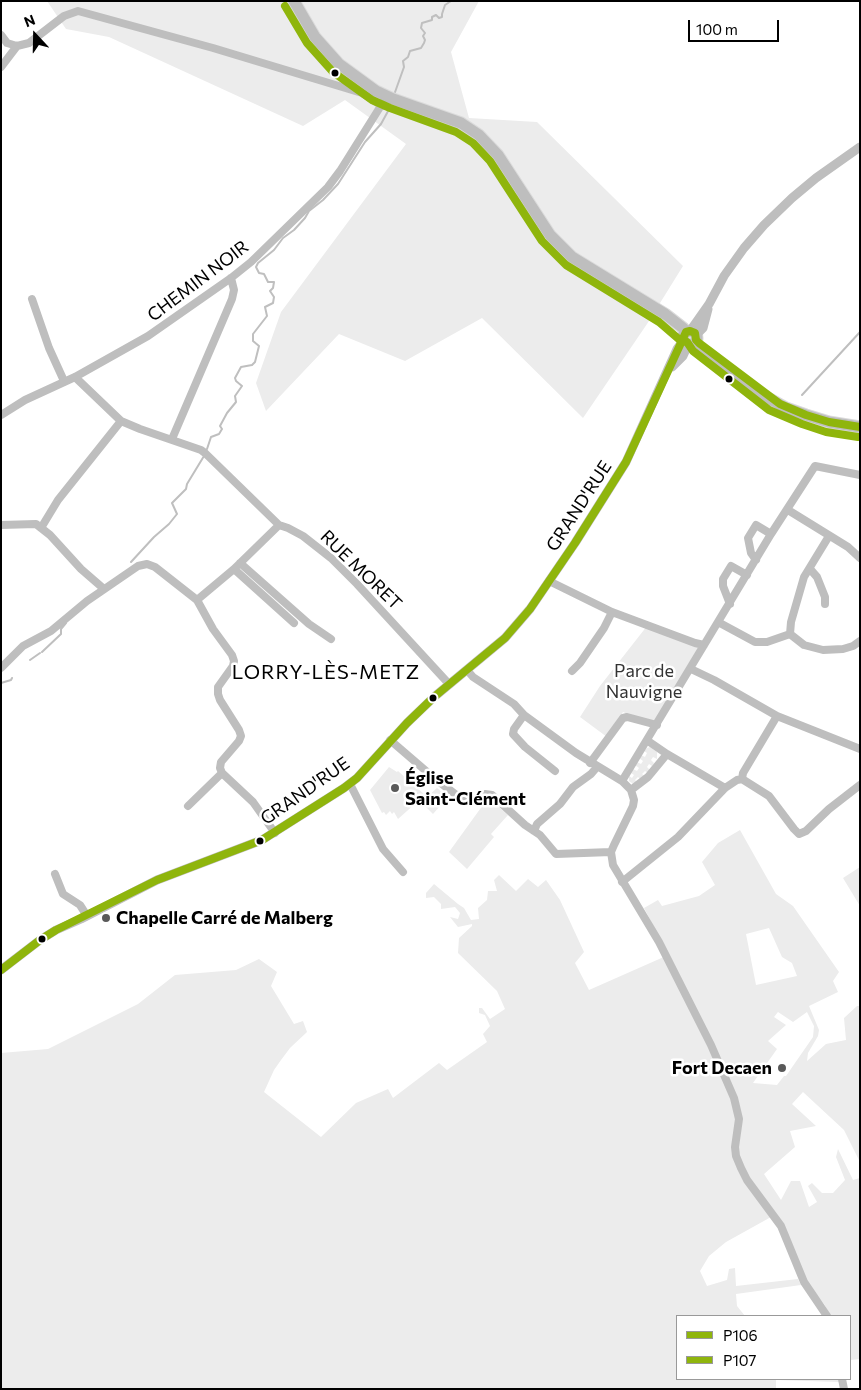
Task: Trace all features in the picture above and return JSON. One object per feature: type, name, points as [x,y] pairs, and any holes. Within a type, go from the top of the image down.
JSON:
[{"type":"main road","points":[[294,1],[315,37],[327,52],[339,64],[389,100],[461,123],[479,134],[511,173],[550,235],[572,257],[665,314],[683,328],[689,338],[771,399],[806,415],[829,422],[860,427]]},
{"type":"street","points":[[1,36],[7,43],[17,46],[29,43],[64,16],[78,11],[204,45],[389,100]]},
{"type":"street","points":[[1,67],[17,46]]},
{"type":"street","name":"CHEMIN NOIR","points":[[1,415],[25,400],[75,377],[148,336],[232,278],[328,187],[389,100]]},
{"type":"street","points":[[689,338],[703,328],[709,304],[724,276],[744,248],[764,225],[798,193],[860,147]]},
{"type":"street","points":[[172,439],[232,299],[234,290],[232,278]]},
{"type":"street","points":[[32,299],[49,348],[64,381]]},
{"type":"street","name":"GRAND'RUE","points":[[668,371],[683,356],[689,338]]},
{"type":"street","name":"GRAND'RUE","points":[[1,970],[45,936],[157,880],[251,846],[275,833],[350,783],[390,740],[449,684],[515,627],[575,543],[626,462],[677,349],[689,338]]},
{"type":"street","name":"RUE MORET","points":[[75,377],[121,420],[205,453],[279,525],[303,536],[331,558],[383,610],[449,684]]},
{"type":"street","points":[[41,528],[58,500],[121,420]]},
{"type":"street","points":[[622,781],[648,741],[771,534],[816,466],[860,475]]},
{"type":"street","points":[[788,510],[848,547],[860,558]]},
{"type":"street","points":[[1,525],[36,524],[50,535],[81,569],[104,589]]},
{"type":"street","points":[[197,600],[237,566],[279,525]]},
{"type":"street","points":[[756,560],[748,538],[756,525],[771,534]]},
{"type":"street","points":[[790,634],[791,622],[804,577],[829,536]]},
{"type":"street","points":[[1,668],[23,646],[51,631],[104,589],[138,566],[147,564],[155,567],[197,600],[213,629],[232,655],[233,666],[218,686],[218,694],[241,736],[221,762],[220,768],[222,773],[253,802],[275,833]]},
{"type":"street","points":[[237,566],[294,623]]},
{"type":"street","points":[[237,566],[331,640]]},
{"type":"street","points":[[730,604],[723,586],[723,579],[731,566],[747,575]]},
{"type":"street","points":[[810,569],[817,577],[825,597],[825,604]]},
{"type":"street","points":[[549,581],[612,612],[704,645]]},
{"type":"street","points":[[572,671],[592,646],[612,612]]},
{"type":"street","points":[[718,622],[755,642],[767,642],[790,634]]},
{"type":"street","points":[[790,634],[804,644],[823,650],[843,649],[853,646],[860,641]]},
{"type":"street","points":[[691,669],[777,716],[860,750]]},
{"type":"street","points":[[467,670],[473,677],[514,704],[524,715],[594,765],[622,781],[631,790],[634,800],[633,806],[612,852],[613,865],[659,942],[711,1045],[737,1108],[739,1120],[735,1147],[736,1156],[741,1168],[747,1180],[781,1226],[804,1282],[826,1315]]},
{"type":"street","points":[[524,715],[514,729],[513,734],[525,747],[555,771]]},
{"type":"street","points":[[742,779],[743,773],[777,716]]},
{"type":"street","points":[[534,831],[537,824],[560,804],[573,786],[591,774],[594,765],[623,718],[627,717],[657,725]]},
{"type":"street","points":[[390,740],[464,801],[472,802],[485,794],[492,795],[534,831],[556,854],[612,852]]},
{"type":"street","points":[[648,741],[725,788]]},
{"type":"street","points":[[631,790],[648,777],[667,754]]},
{"type":"street","points":[[188,806],[222,773]]},
{"type":"street","points":[[742,779],[769,796],[799,834],[806,831],[829,809],[860,785]]},
{"type":"street","points":[[622,882],[678,836],[725,788],[742,779]]},
{"type":"street","points":[[350,783],[383,849],[403,872]]},
{"type":"street","points":[[55,874],[63,894],[80,905],[87,916]]},
{"type":"green space","points":[[47,1],[479,1],[451,52],[469,118],[537,122],[683,266],[647,324],[583,418],[482,318],[405,361],[339,334],[266,411],[256,383],[281,312],[406,144],[345,100],[303,126],[109,37],[66,29]]},
{"type":"green space","name":"Parc de Nauvigne","points":[[647,626],[699,645],[700,649],[656,720],[646,722],[623,712],[607,737],[580,717],[600,686]]},
{"type":"green space","points":[[650,747],[657,752],[657,759],[653,757],[651,760],[654,763],[652,766],[649,764],[647,767],[650,770],[648,773],[645,771],[642,774],[646,777],[641,780],[638,777],[635,780],[638,783],[633,784],[629,781],[629,776],[632,778],[634,775],[631,773],[633,769],[637,771],[639,768],[635,765],[637,762],[641,764],[643,761],[639,758],[641,755],[645,757],[647,753],[644,751]]},
{"type":"green space","points":[[389,767],[398,771],[425,795],[398,819],[394,812],[392,814],[390,811],[386,815],[384,812],[382,813],[370,790]]},
{"type":"green space","points":[[437,788],[448,797],[433,814],[421,802]]},
{"type":"green space","points":[[488,798],[508,815],[491,834],[494,837],[467,869],[449,852]]},
{"type":"green space","points":[[740,830],[776,894],[793,906],[839,972],[833,981],[838,992],[809,1006],[819,1030],[818,1036],[808,1053],[807,1061],[826,1044],[846,1040],[844,1018],[857,1006],[860,1006],[860,1162],[844,1130],[803,1092],[792,1104],[816,1126],[790,1131],[795,1147],[764,1174],[781,1200],[791,1181],[800,1181],[809,1207],[817,1202],[808,1186],[812,1183],[822,1193],[833,1193],[845,1180],[836,1157],[838,1149],[853,1180],[860,1178],[860,1359],[851,1360],[851,1315],[830,1315],[805,1280],[788,1235],[771,1217],[726,1242],[709,1256],[700,1271],[707,1286],[727,1280],[729,1269],[735,1268],[736,1286],[798,1279],[801,1285],[736,1294],[737,1306],[744,1315],[676,1315],[676,1380],[776,1380],[776,1389],[1,1389],[1,1053],[48,1049],[138,1004],[175,975],[236,970],[259,959],[277,972],[271,986],[294,1024],[303,1021],[307,1032],[290,1048],[281,1060],[264,1092],[321,1137],[356,1103],[388,1089],[393,1098],[439,1063],[447,1070],[487,1042],[483,1034],[490,1026],[485,1015],[479,1013],[479,1008],[482,1008],[490,1019],[505,1009],[497,991],[458,953],[459,938],[472,924],[458,927],[450,917],[458,919],[460,913],[455,907],[441,909],[441,904],[434,897],[426,898],[426,893],[434,884],[464,908],[471,920],[479,919],[478,908],[487,900],[488,891],[497,891],[494,880],[499,875],[516,891],[528,879],[538,887],[546,880],[560,900],[584,952],[575,963],[589,990],[666,956],[661,940],[644,908],[658,900],[662,906],[699,896],[715,885],[702,862],[718,843]],"holes":[[[769,928],[782,957],[792,963],[797,976],[756,985],[746,934]],[[778,1012],[793,1022],[807,1012],[814,1026],[813,1037],[786,1076],[777,1085],[753,1083],[777,1049],[768,1041],[786,1025],[774,1017]]]},
{"type":"green space","points":[[860,867],[860,906],[843,878]]},
{"type":"green space","points":[[776,1380],[839,1380],[840,1382]]},
{"type":"waterway","points":[[394,95],[404,67],[403,61],[408,57],[410,51],[421,48],[424,43],[423,36],[425,33],[421,28],[422,23],[432,20],[432,17],[436,15],[439,18],[442,17],[445,5],[451,1]]},
{"type":"waterway","points":[[207,449],[211,437],[219,434],[222,429],[220,426],[236,402],[235,396],[242,386],[235,378],[241,367],[252,365],[255,362],[259,346],[253,341],[253,334],[267,316],[265,307],[273,303],[274,297],[270,291],[273,288],[274,282],[268,282],[264,274],[259,273],[256,267],[258,263],[274,250],[283,238],[305,218],[309,211],[338,184],[365,142],[381,124],[393,102]]},
{"type":"waterway","points":[[802,395],[860,332]]},
{"type":"waterway","points":[[131,562],[177,514],[172,503],[186,489],[187,484],[204,456]]},
{"type":"waterway","points":[[42,652],[61,634],[61,629],[66,623]]},
{"type":"waterway","points":[[30,660],[40,653]]},
{"type":"waterway","points":[[1,683],[12,678]]},
{"type":"transit line","name":"P107","points":[[285,6],[307,43],[333,72],[372,100],[456,132],[473,143],[490,161],[542,241],[566,265],[659,322],[681,341],[687,342],[693,351],[769,410],[826,432],[858,437]]},
{"type":"transit line","name":"P106","points":[[1,970],[56,930],[157,880],[262,840],[357,778],[407,723],[434,697],[505,638],[530,609],[575,543],[626,462],[686,332],[695,333],[696,340],[699,343],[780,404],[829,422],[860,427]]},
{"type":"place","name":"Église Saint-Clément","points":[[395,788]]},
{"type":"place","name":"Chapelle Carré de Malberg","points":[[106,918]]},
{"type":"place","name":"Fort Decaen","points":[[782,1068]]},
{"type":"district","name":"LORRY-LÈS-METZ","points":[[326,672]]}]
